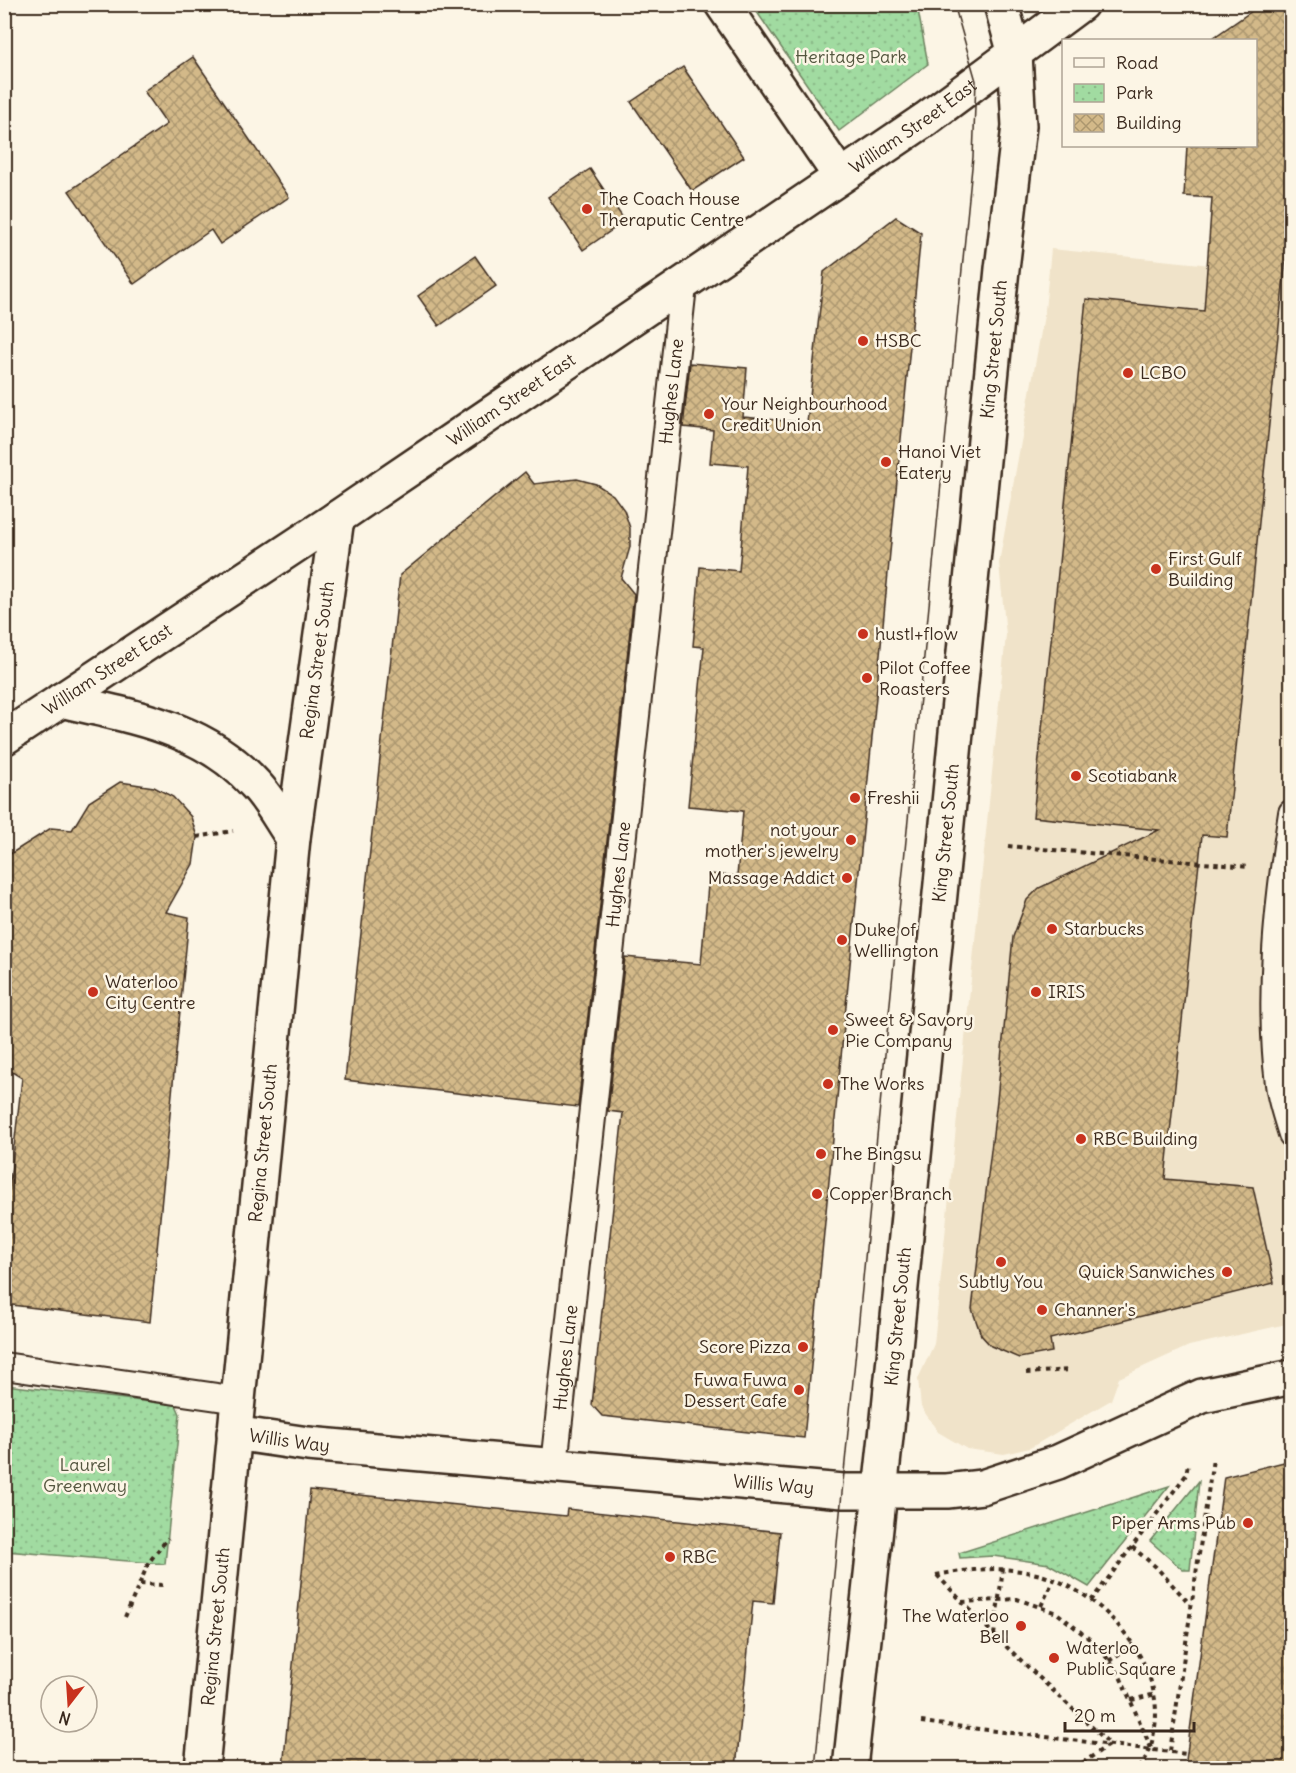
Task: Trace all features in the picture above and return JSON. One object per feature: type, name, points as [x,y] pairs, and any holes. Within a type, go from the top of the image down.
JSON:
[{"type":"street","points":[[722,4],[840,176]]},
{"type":"street","name":"King Street South","points":[[850,1768],[1002,269],[1019,126],[1015,54],[1001,4]]},
{"type":"street","name":"William Street East","points":[[4,738],[338,518],[683,286],[1015,54],[1082,4]]},
{"type":"street","name":"Regina Street South","points":[[202,1768],[293,838],[338,518]]},
{"type":"street","points":[[61,700],[153,722],[200,740],[231,761],[257,786],[293,838]]},
{"type":"street","name":"Willis Way","points":[[234,1433],[308,1444],[879,1492],[947,1491],[982,1487],[1058,1462],[1202,1396],[1292,1377]]},
{"type":"lane","name":"Hughes Lane","points":[[554,1465],[683,286]]},
{"type":"lane","points":[[1292,813],[1283,870],[1279,1087],[1292,1134]]},
{"type":"lane","points":[[4,1366],[238,1400]]},
{"type":"path","points":[[197,837],[233,831]]},
{"type":"path","points":[[1008,846],[1283,870]]},
{"type":"path","points":[[1026,1373],[1070,1370]]},
{"type":"path","points":[[1170,1751],[1213,1459]]},
{"type":"path","points":[[1091,1601],[1186,1475],[1188,1464]]},
{"type":"path","points":[[125,1617],[149,1562],[168,1538]]},
{"type":"path","points":[[1131,1547],[1155,1567],[1191,1605]]},
{"type":"path","points":[[994,1635],[1003,1568]]},
{"type":"path","points":[[1110,1744],[994,1635],[936,1575],[975,1569],[1003,1568],[1054,1579],[1091,1601],[1133,1644],[1149,1671],[1156,1694],[1158,1708],[1152,1749],[1138,1768]]},
{"type":"path","points":[[1041,1606],[1054,1579]]},
{"type":"path","points":[[140,1584],[163,1586]]},
{"type":"path","points":[[962,1602],[1017,1599],[1041,1606],[1063,1617],[1098,1646],[1125,1683],[1152,1749]]},
{"type":"path","points":[[1109,1661],[1133,1644]]},
{"type":"path","points":[[1131,1700],[1156,1694]]},
{"type":"path","points":[[921,1722],[1187,1754]]},
{"type":"path","points":[[1075,1768],[1110,1744]]},
{"type":"shaded area","points":[[1051,249],[1291,273],[1291,1323],[1189,1346],[1119,1378],[1111,1400],[1030,1448],[1004,1454],[967,1449],[938,1432],[921,1407],[918,1379],[934,1344],[1006,635],[999,563],[1045,310]]},
{"type":"green space","name":"Heritage Park","points":[[752,5],[917,5],[928,64],[839,131]]},
{"type":"green space","name":"Laurel Greenway","points":[[5,1385],[176,1405],[180,1414],[165,1564],[5,1551]]},
{"type":"green space","points":[[1199,1481],[1190,1570],[1183,1570],[1150,1541]]},
{"type":"green space","points":[[1169,1486],[1089,1587],[1049,1564],[993,1556],[960,1558],[959,1553]]},
{"type":"building","points":[[1262,4],[1292,4],[1292,257],[1286,257],[1227,837],[1202,835],[1165,1179],[1253,1187],[1274,1283],[1050,1339],[1052,1352],[1019,1358],[991,1346],[981,1335],[972,1309],[997,1100],[1013,937],[1027,900],[1039,888],[1159,830],[1033,817],[1086,299],[1204,311],[1212,198],[1184,196],[1187,147],[1257,147],[1257,39],[1211,39]]},
{"type":"building","points":[[193,57],[289,197],[220,244],[211,230],[134,284],[69,191],[167,124],[144,91]]},
{"type":"building","points":[[683,67],[744,157],[692,191],[631,102]]},
{"type":"building","name":"The Coach House Theraputic Centre","points":[[590,169],[625,221],[583,250],[548,197]]},
{"type":"building","points":[[896,217],[921,233],[804,1438],[602,1416],[592,1405],[623,1113],[608,1111],[625,957],[701,964],[709,874],[737,876],[743,811],[688,806],[704,647],[693,646],[700,567],[739,571],[748,466],[710,463],[713,430],[683,427],[690,363],[747,368],[743,417],[807,423],[824,272]]},
{"type":"building","points":[[475,256],[496,286],[439,326],[418,296]]},
{"type":"building","points":[[525,472],[534,484],[577,479],[596,484],[613,495],[624,510],[630,528],[630,547],[621,578],[634,594],[578,1107],[345,1080],[400,575]]},
{"type":"building","name":"Waterloo City Centre","points":[[120,782],[154,787],[173,797],[191,817],[197,837],[193,864],[166,912],[189,917],[150,1322],[4,1304],[4,1234],[22,1078],[4,1067],[4,858],[51,828],[72,830],[89,802]]},
{"type":"building","points":[[1292,1460],[1292,1768],[1185,1768],[1224,1477]]},
{"type":"building","points":[[310,1490],[566,1516],[567,1509],[780,1532],[773,1603],[753,1601],[736,1768],[283,1768]]},
{"type":"tram line","points":[[815,1768],[973,157],[976,81],[954,4]]},
{"type":"place","name":"The Coach House Theraputic Centre","points":[[587,209]]},
{"type":"place","name":"HSBC","points":[[863,341]]},
{"type":"place","name":"LCBO","points":[[1128,373]]},
{"type":"place","name":"Your Neighbourhood Credit Union","points":[[709,414]]},
{"type":"place","name":"Hanoi Viet Eatery","points":[[886,462]]},
{"type":"place","name":"First Gulf Building","points":[[1156,569]]},
{"type":"place","name":"hustl+flow","points":[[863,634]]},
{"type":"place","name":"Pilot Coffee Roasters","points":[[867,678]]},
{"type":"place","name":"Scotiabank","points":[[1076,776]]},
{"type":"place","name":"Freshii","points":[[855,798]]},
{"type":"place","name":"not your mother's jewelry","points":[[851,840]]},
{"type":"place","name":"Massage Addict","points":[[847,878]]},
{"type":"place","name":"Starbucks","points":[[1052,929]]},
{"type":"place","name":"Duke of Wellington","points":[[842,940]]},
{"type":"place","name":"Waterloo City Centre","points":[[93,992]]},
{"type":"place","name":"IRIS","points":[[1036,992]]},
{"type":"place","name":"Sweet & Savory Pie Company","points":[[833,1030]]},
{"type":"place","name":"The Works","points":[[828,1084]]},
{"type":"place","name":"RBC Building","points":[[1081,1139]]},
{"type":"place","name":"The Bingsu","points":[[821,1154]]},
{"type":"place","name":"Copper Branch","points":[[817,1194]]},
{"type":"place","name":"Subtly You","points":[[1001,1262]]},
{"type":"place","name":"Quick Sanwiches","points":[[1227,1272]]},
{"type":"place","name":"Channer's","points":[[1042,1310]]},
{"type":"place","name":"Score Pizza","points":[[803,1347]]},
{"type":"place","name":"Fuwa Fuwa Dessert Cafe","points":[[799,1390]]},
{"type":"place","name":"Piper Arms Pub","points":[[1248,1523]]},
{"type":"place","name":"RBC","points":[[670,1557]]},
{"type":"place","name":"The Waterloo Bell","points":[[1021,1626]]},
{"type":"place","name":"Waterloo Public Square","points":[[1054,1658]]}]
